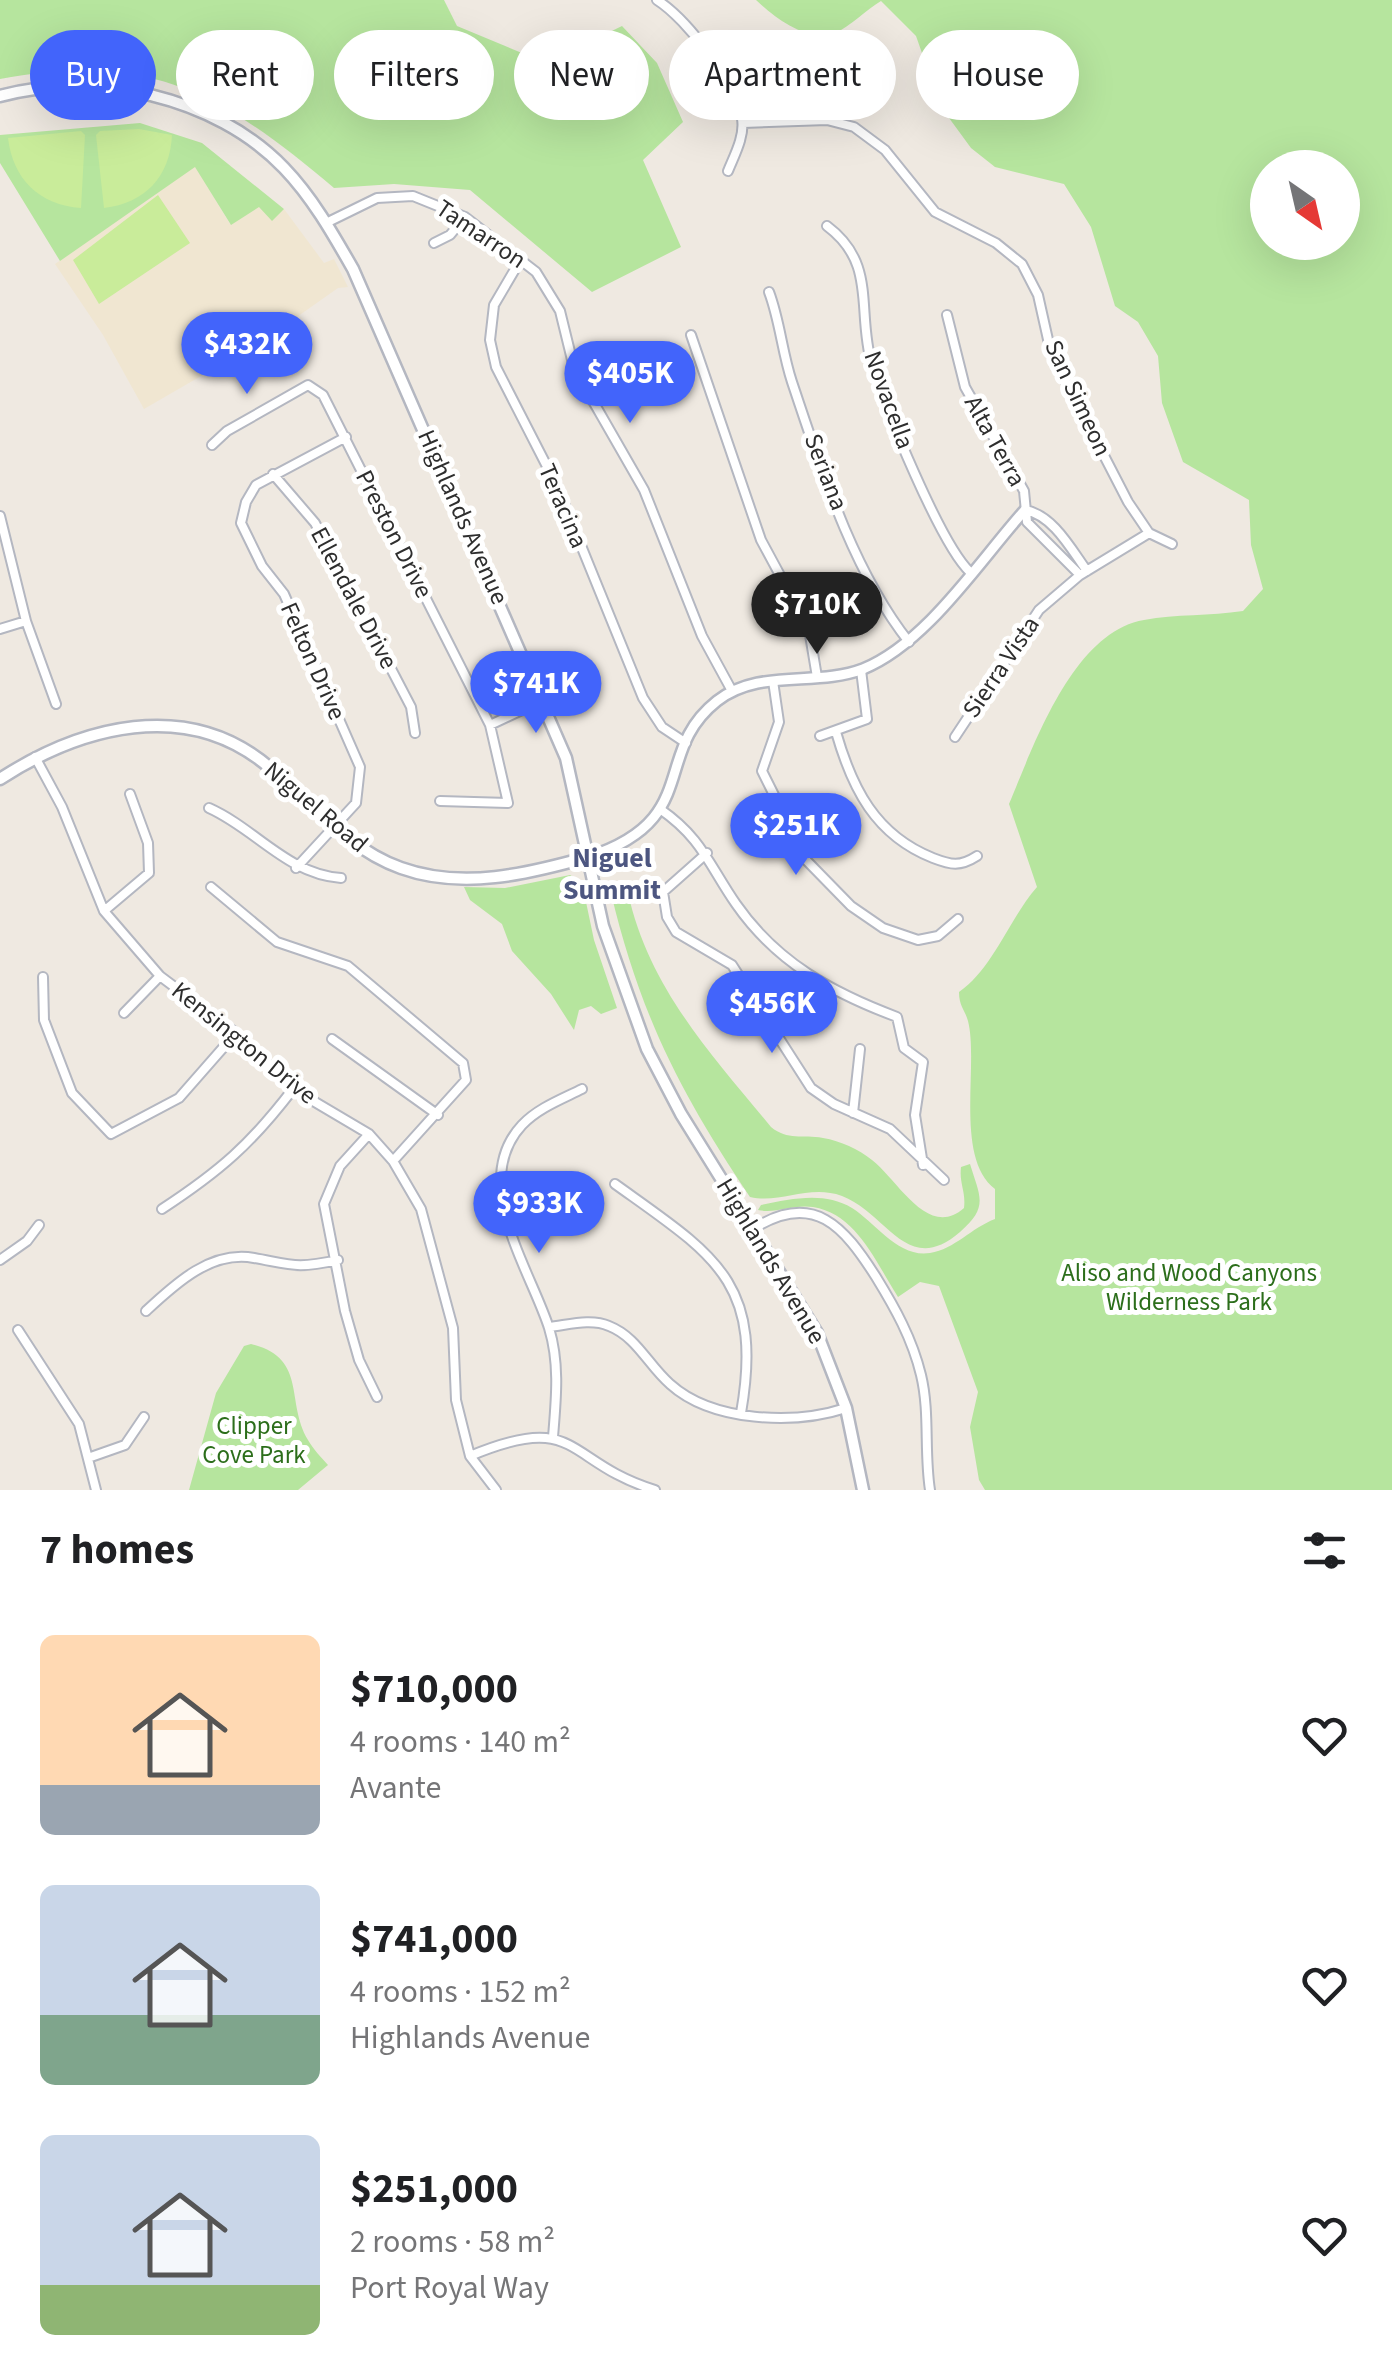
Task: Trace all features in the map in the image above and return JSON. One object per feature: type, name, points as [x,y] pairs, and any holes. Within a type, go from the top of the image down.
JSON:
[{"type":"main road","name":"Highlands Avenue","points":[[0,96],[76,85],[128,89],[223,123],[284,168],[326,224],[353,269],[566,758],[604,926],[647,1049],[681,1114],[818,1333],[846,1408],[863,1490]]},
{"type":"main road","name":"Niguel Road","points":[[0,780],[35,756],[104,729],[184,729],[239,748],[265,764],[335,827],[397,867],[461,880],[536,871],[588,857]]},
{"type":"street","points":[[657,0],[678,17],[730,84],[744,123],[728,172]]},
{"type":"street","name":"San Simeon","points":[[744,123],[827,120],[854,127],[884,150],[935,212],[996,243],[1022,264],[1038,295],[1051,353],[1128,502],[1149,533]]},
{"type":"street","name":"Tamarron","points":[[326,224],[362,204],[394,195],[430,200],[465,217],[520,259],[551,290],[574,368],[644,490],[702,636],[732,690]]},
{"type":"street","points":[[434,243],[450,235],[465,217]]},
{"type":"street","name":"Novacella","points":[[828,226],[847,240],[859,261],[872,364],[948,544],[970,572]]},
{"type":"street","name":"Teracina","points":[[520,259],[494,305],[490,340],[496,367],[556,484],[643,698],[662,727],[686,742]]},
{"type":"street","name":"Seriana","points":[[769,292],[791,380],[850,537],[891,619],[909,642]]},
{"type":"street","name":"Alta Terra","points":[[947,315],[964,386],[1024,492],[1027,522],[1084,573]]},
{"type":"street","points":[[691,336],[761,540],[808,629],[816,676]]},
{"type":"street","name":"Preston Drive","points":[[212,444],[226,430],[308,384],[323,395],[490,724],[508,803],[440,802]]},
{"type":"street","name":"Felton Drive","points":[[296,868],[356,803],[360,767],[284,594],[262,566],[241,523],[246,502],[256,485],[346,438]]},
{"type":"street","name":"Ellendale Drive","points":[[274,474],[315,523],[411,707],[416,734]]},
{"type":"street","points":[[732,690],[861,670],[909,642],[1025,510]]},
{"type":"street","name":"Alta Terra","points":[[1025,510],[1036,512],[1052,525],[1084,573]]},
{"type":"street","points":[[0,516],[26,621],[56,704]]},
{"type":"street","points":[[1149,533],[1172,544]]},
{"type":"street","name":"Sierra Vista","points":[[954,738],[1026,624],[1084,573],[1149,533]]},
{"type":"street","points":[[0,629],[26,621]]},
{"type":"street","points":[[820,736],[867,719],[861,670]]},
{"type":"street","points":[[773,681],[779,722],[762,771],[807,861],[836,895],[898,934],[918,940],[932,938],[958,919]]},
{"type":"street","name":"Niguel Road","points":[[588,857],[634,838],[660,809],[686,742],[704,713],[732,690]]},
{"type":"street","points":[[490,724],[543,700]]},
{"type":"street","points":[[836,732],[858,793],[897,839],[948,864],[964,864],[977,856]]},
{"type":"street","name":"Kensington Drive","points":[[35,756],[62,806],[104,912],[160,976],[236,1033],[292,1089],[369,1134],[393,1161],[421,1209],[452,1328],[456,1400],[470,1456],[496,1490]]},
{"type":"street","points":[[104,912],[149,873],[148,842],[130,794]]},
{"type":"street","points":[[209,808],[234,819],[296,868],[341,878]]},
{"type":"street","points":[[660,809],[688,829],[707,853],[737,906],[790,962],[841,996],[897,1017],[904,1048],[923,1062],[915,1116],[924,1165]]},
{"type":"street","points":[[707,853],[663,892],[667,917],[676,932],[732,965],[812,1088],[854,1114],[890,1129],[944,1180]]},
{"type":"street","points":[[211,887],[277,942],[348,966],[463,1062],[466,1080],[393,1161]]},
{"type":"street","points":[[124,1013],[160,976]]},
{"type":"street","points":[[43,978],[44,1020],[72,1093],[112,1134],[179,1098],[236,1033]]},
{"type":"street","points":[[332,1039],[438,1115]]},
{"type":"street","points":[[854,1114],[860,1049]]},
{"type":"street","points":[[553,1436],[557,1383],[549,1328],[522,1264],[500,1183],[501,1162],[521,1126],[582,1088]]},
{"type":"street","points":[[162,1209],[222,1170],[260,1132],[292,1089]]},
{"type":"street","points":[[369,1134],[340,1166],[324,1204],[345,1311],[359,1360],[377,1397]]},
{"type":"street","points":[[615,1184],[694,1243],[737,1296],[749,1338],[740,1413]]},
{"type":"street","points":[[754,1230],[768,1220],[803,1213],[839,1226],[854,1244],[896,1310],[921,1376],[930,1490]]},
{"type":"street","points":[[0,1260],[27,1242],[40,1225]]},
{"type":"street","points":[[146,1310],[178,1281],[221,1258],[252,1257],[281,1267],[338,1260]]},
{"type":"street","points":[[549,1328],[595,1322],[610,1326],[630,1340],[688,1398],[740,1413],[794,1419],[846,1408]]},
{"type":"street","points":[[18,1330],[78,1424],[96,1490]]},
{"type":"street","points":[[88,1458],[125,1446],[144,1417]]},
{"type":"street","points":[[470,1456],[514,1438],[553,1436],[655,1490]]},
{"type":"shaded area","points":[[195,166],[230,224],[259,206],[278,213],[284,209],[324,263],[334,259],[348,287],[338,288],[267,338],[144,409],[103,335],[55,264]]},
{"type":"green space","points":[[0,0],[444,0],[457,26],[467,30],[334,30],[334,120],[494,120],[494,41],[514,50],[514,120],[649,120],[649,55],[669,90],[669,120],[683,122],[643,160],[681,247],[592,292],[470,190],[394,184],[334,188],[244,120],[314,120],[314,30],[176,30],[176,86],[156,80],[156,30],[30,30],[30,75],[0,79]]},
{"type":"green space","name":"Aliso and Wood Canyons Wilderness Park","points":[[756,0],[1392,0],[1392,1490],[985,1490],[979,1480],[970,1427],[978,1392],[939,1286],[920,1282],[898,1297],[864,1242],[842,1219],[828,1211],[813,1207],[758,1210],[761,1205],[796,1199],[830,1200],[852,1208],[898,1245],[918,1253],[947,1247],[995,1219],[995,1189],[983,1175],[971,1134],[971,1039],[959,992],[982,970],[1037,887],[1009,804],[1031,752],[1059,694],[1077,668],[1096,646],[1119,629],[1156,618],[1243,611],[1263,589],[1251,545],[1249,500],[1183,462],[1162,403],[1158,356],[1138,322],[1115,306],[1091,227],[1064,184],[995,167],[971,148],[951,120],[1079,120],[1079,30],[916,30],[916,36],[881,1],[841,30],[800,30]]},
{"type":"green space","points":[[140,123],[202,143],[284,209],[272,221],[259,207],[231,225],[195,167],[60,261],[0,163],[0,135]]},
{"type":"green space","points":[[139,129],[172,135],[166,163],[143,194],[104,208],[96,135],[100,131]]},
{"type":"green space","points":[[81,131],[85,135],[81,208],[53,202],[31,187],[16,166],[8,138]]},
{"type":"green space","points":[[158,195],[190,243],[99,304],[73,260]]},
{"type":"green space","points":[[570,875],[582,883],[594,940],[617,1008],[601,1014],[591,1006],[579,1010],[574,1030],[551,994],[512,951],[502,924],[470,900],[464,887],[505,888]]},
{"type":"green space","points":[[611,893],[628,893],[638,927],[667,990],[705,1046],[771,1127],[789,1136],[830,1139],[855,1149],[882,1169],[914,1204],[938,1217],[951,1216],[964,1208],[961,1167],[970,1164],[980,1201],[969,1223],[942,1244],[926,1248],[898,1238],[858,1204],[842,1196],[818,1192],[750,1197],[703,1123],[666,1052],[635,977]]},
{"type":"green space","name":"Clipper Cove Park","points":[[251,1344],[281,1359],[288,1370],[301,1425],[328,1465],[298,1490],[189,1490],[216,1393],[244,1346]]},
{"type":"district","name":"Niguel Summit","points":[[612,874]]}]
